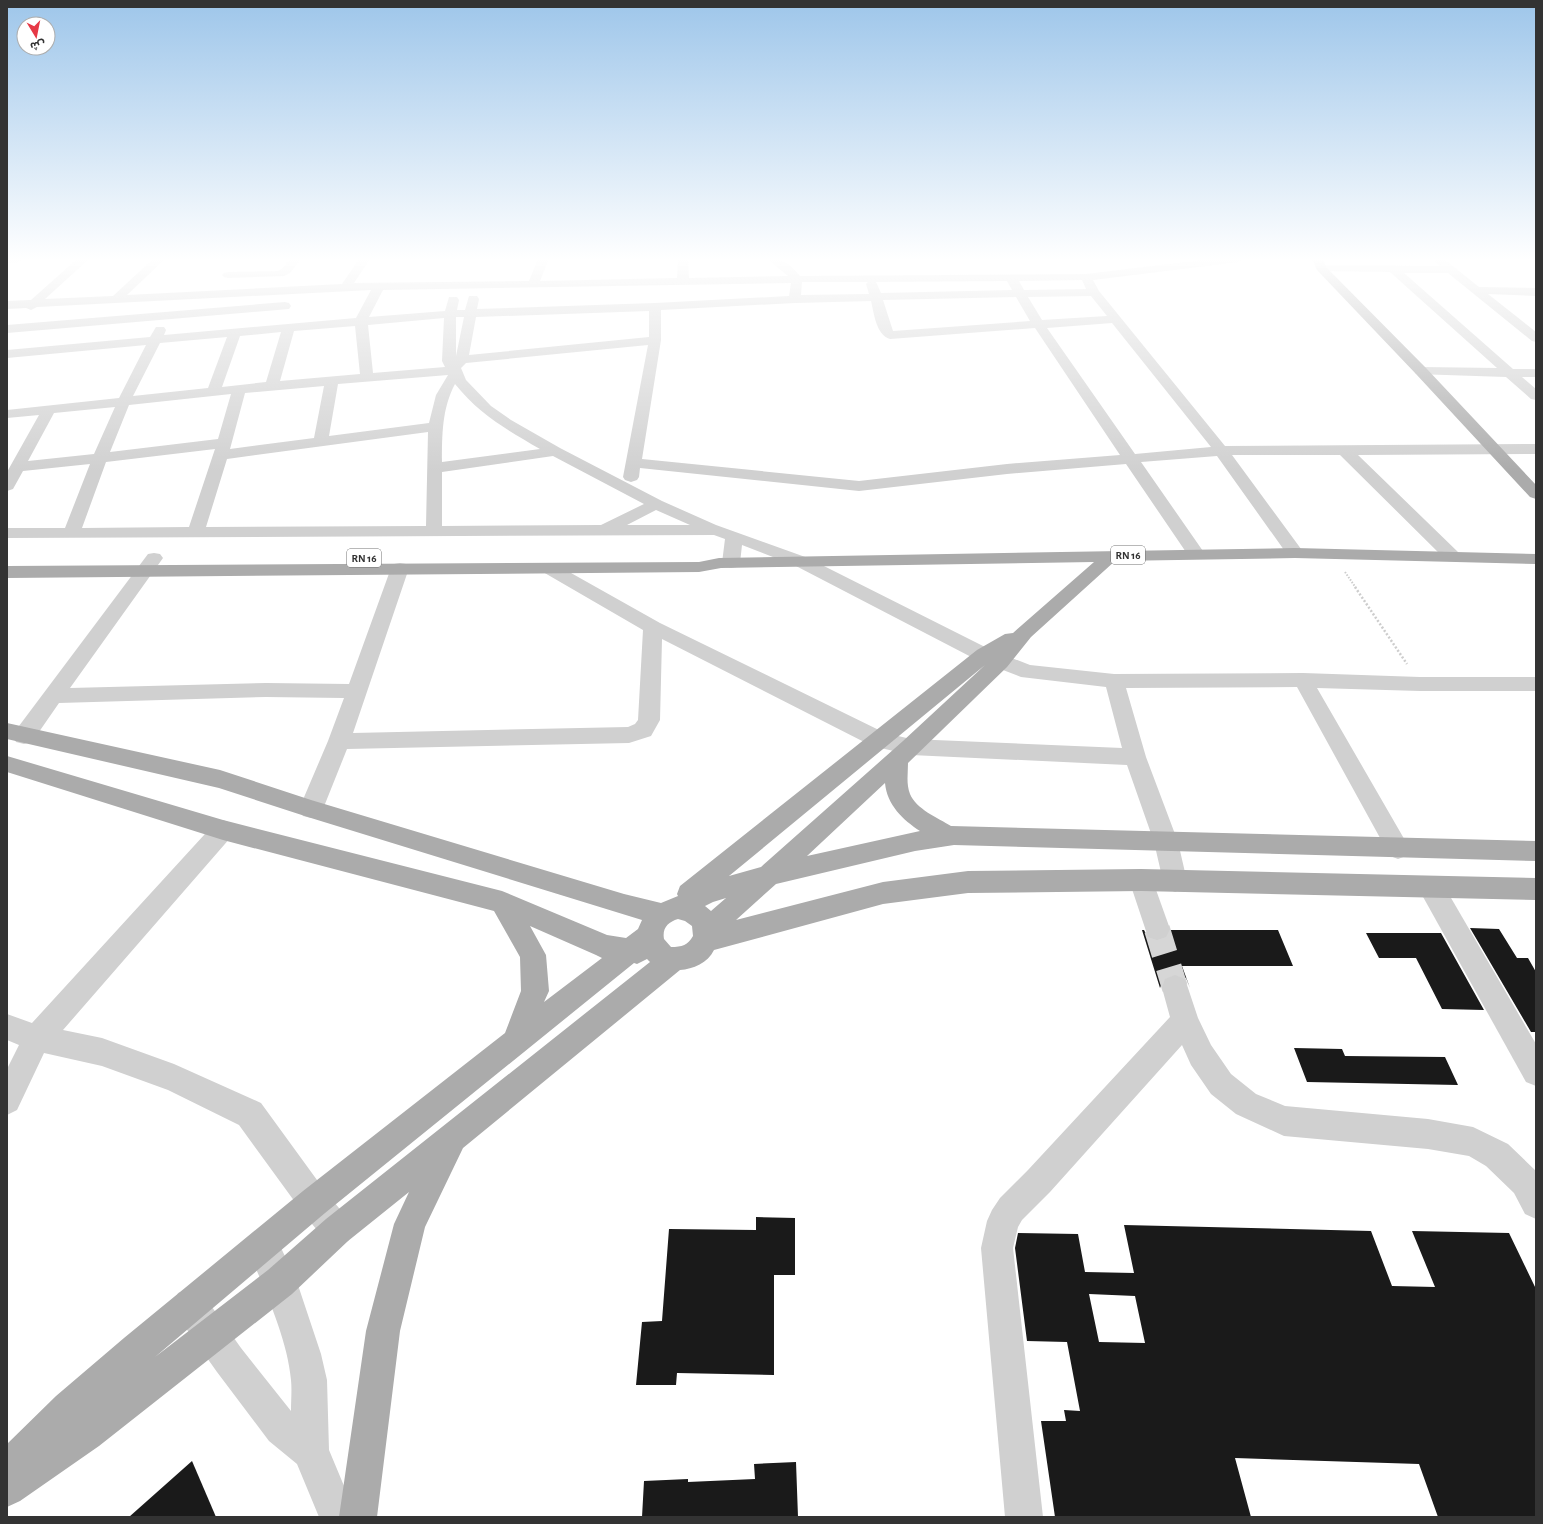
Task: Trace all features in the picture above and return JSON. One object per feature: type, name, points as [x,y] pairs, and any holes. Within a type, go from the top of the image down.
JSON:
[{"type":"main road","points":[[1382,330],[1536,494]]},
{"type":"main road","name":"RN 16","points":[[7,559],[150,565],[549,568],[699,567],[725,563],[1295,552],[1536,559]]},
{"type":"main road","points":[[7,1470],[77,1401],[263,1247],[314,1202],[517,1039],[660,933],[880,740],[992,658],[1111,556]]},
{"type":"main road","name":"RN 16","points":[[7,572],[150,565],[701,558],[725,563]]},
{"type":"main road","points":[[15,734],[220,778],[311,809],[624,905],[660,933],[684,958],[694,954],[701,948],[706,935],[770,874],[904,753],[992,658]]},
{"type":"main road","points":[[904,753],[897,788],[903,804],[919,817],[948,836]]},
{"type":"main road","points":[[7,764],[223,830],[502,902],[605,946],[660,933],[695,912],[705,923],[706,935]]},
{"type":"main road","points":[[7,1488],[86,1433],[212,1336],[280,1282],[337,1230],[453,1136],[660,933],[703,894],[770,874],[948,836],[1398,849],[1536,851]]},
{"type":"main road","points":[[706,935],[883,893],[968,882],[1141,880],[1431,888],[1536,889]]},
{"type":"main road","points":[[502,902],[533,955],[535,991],[517,1039]]},
{"type":"main road","points":[[358,1517],[383,1331],[400,1262],[410,1224],[453,1136]]},
{"type":"street","points":[[72,533],[100,458],[124,401],[159,330]]},
{"type":"street","points":[[7,354],[258,330]]},
{"type":"street","points":[[272,386],[288,330]]},
{"type":"street","points":[[362,330],[367,377]]},
{"type":"street","points":[[452,330],[455,366],[466,388],[486,409],[506,423],[555,451],[656,504],[716,530],[802,562],[992,658],[1028,672],[1114,681],[1303,680],[1420,684],[1536,684]]},
{"type":"street","points":[[434,530],[435,427],[443,395],[455,366],[465,330]]},
{"type":"street","points":[[629,490],[655,340],[655,330]]},
{"type":"street","points":[[885,330],[890,335],[956,330]]},
{"type":"street","points":[[1042,330],[1196,554]]},
{"type":"street","points":[[1124,330],[1221,451],[1295,552]]},
{"type":"street","points":[[1462,330],[1536,396]]},
{"type":"street","points":[[1526,330],[1536,338]]},
{"type":"street","points":[[214,391],[235,332]]},
{"type":"street","points":[[7,414],[239,388],[367,377],[655,340]]},
{"type":"street","points":[[1421,371],[1536,373]]},
{"type":"street","points":[[321,442],[332,380]]},
{"type":"street","points":[[196,532],[239,388]]},
{"type":"street","points":[[8,483],[19,467],[49,410]]},
{"type":"street","points":[[19,467],[100,458],[321,442],[435,427]]},
{"type":"street","points":[[633,463],[859,486],[1130,458],[1221,451],[1536,449]]},
{"type":"street","points":[[435,468],[555,451]]},
{"type":"street","points":[[1345,451],[1452,556]]},
{"type":"street","points":[[602,531],[656,504]]},
{"type":"street","points":[[7,533],[716,530]]},
{"type":"street","points":[[725,563],[734,536]]},
{"type":"street","points":[[15,734],[53,696],[150,565]]},
{"type":"street","points":[[311,809],[339,741],[400,568]]},
{"type":"street","points":[[549,568],[653,627],[904,753],[1135,757]]},
{"type":"street","points":[[339,741],[629,735],[643,730],[649,720],[653,627]]},
{"type":"street","points":[[1303,680],[1398,849]]},
{"type":"street","points":[[1114,681],[1135,757],[1166,842],[1175,881]]},
{"type":"street","points":[[53,696],[266,690],[356,691]]},
{"type":"street","points":[[7,1100],[37,1038],[223,830]]},
{"type":"street","points":[[1141,880],[1157,930]]},
{"type":"street","points":[[1431,888],[1536,1072]]},
{"type":"street","points":[[1175,988],[1185,1021],[1201,1055],[1221,1084],[1246,1104],[1284,1121],[1428,1134],[1473,1142],[1497,1155],[1525,1182],[1536,1203]]},
{"type":"street","points":[[1024,1517],[997,1248],[1004,1221],[1011,1209],[1039,1181],[1185,1021]]},
{"type":"street","points":[[7,1027],[37,1038],[102,1052],[174,1078],[250,1114],[314,1202],[337,1230]]},
{"type":"street","points":[[263,1247],[280,1282],[304,1354],[309,1380],[310,1451],[338,1517]]},
{"type":"street","points":[[190,1306],[282,1428],[310,1451]]},
{"type":"path","points":[[1332,553],[1420,684]]},
{"type":"building","points":[[1470,928],[1499,929],[1517,958],[1528,958],[1536,972],[1536,1032],[1531,1032]]},
{"type":"building","points":[[1142,930],[1144,930],[1148,938],[1157,941],[1166,938],[1171,930],[1278,930],[1293,966],[1182,966],[1190,988],[1186,978],[1174,974],[1164,978],[1160,988]]},
{"type":"building","points":[[1366,933],[1441,933],[1484,1010],[1442,1009],[1416,958],[1379,958]]},
{"type":"building","points":[[1294,1048],[1342,1049],[1345,1056],[1445,1057],[1458,1085],[1307,1082]]},
{"type":"building","points":[[756,1217],[795,1218],[795,1275],[774,1275],[774,1375],[677,1373],[676,1385],[636,1385],[642,1322],[662,1321],[669,1229],[756,1230]]},
{"type":"building","points":[[1124,1225],[1371,1231],[1392,1286],[1435,1287],[1412,1231],[1509,1233],[1536,1289],[1536,1517],[1438,1517],[1419,1464],[1235,1458],[1251,1517],[1055,1517],[1041,1421],[1066,1421],[1064,1410],[1080,1411],[1067,1342],[1027,1341],[1015,1248],[1018,1233],[1078,1234],[1085,1272],[1134,1273]],"holes":[[[1089,1294],[1135,1296],[1145,1343],[1099,1342]]]},
{"type":"building","points":[[192,1461],[216,1517],[129,1517]]},
{"type":"building","points":[[796,1462],[798,1517],[642,1517],[644,1481],[688,1479],[688,1482],[755,1479],[754,1464]]},
{"type":"tunnel","points":[[1157,929],[1175,988]]}]
